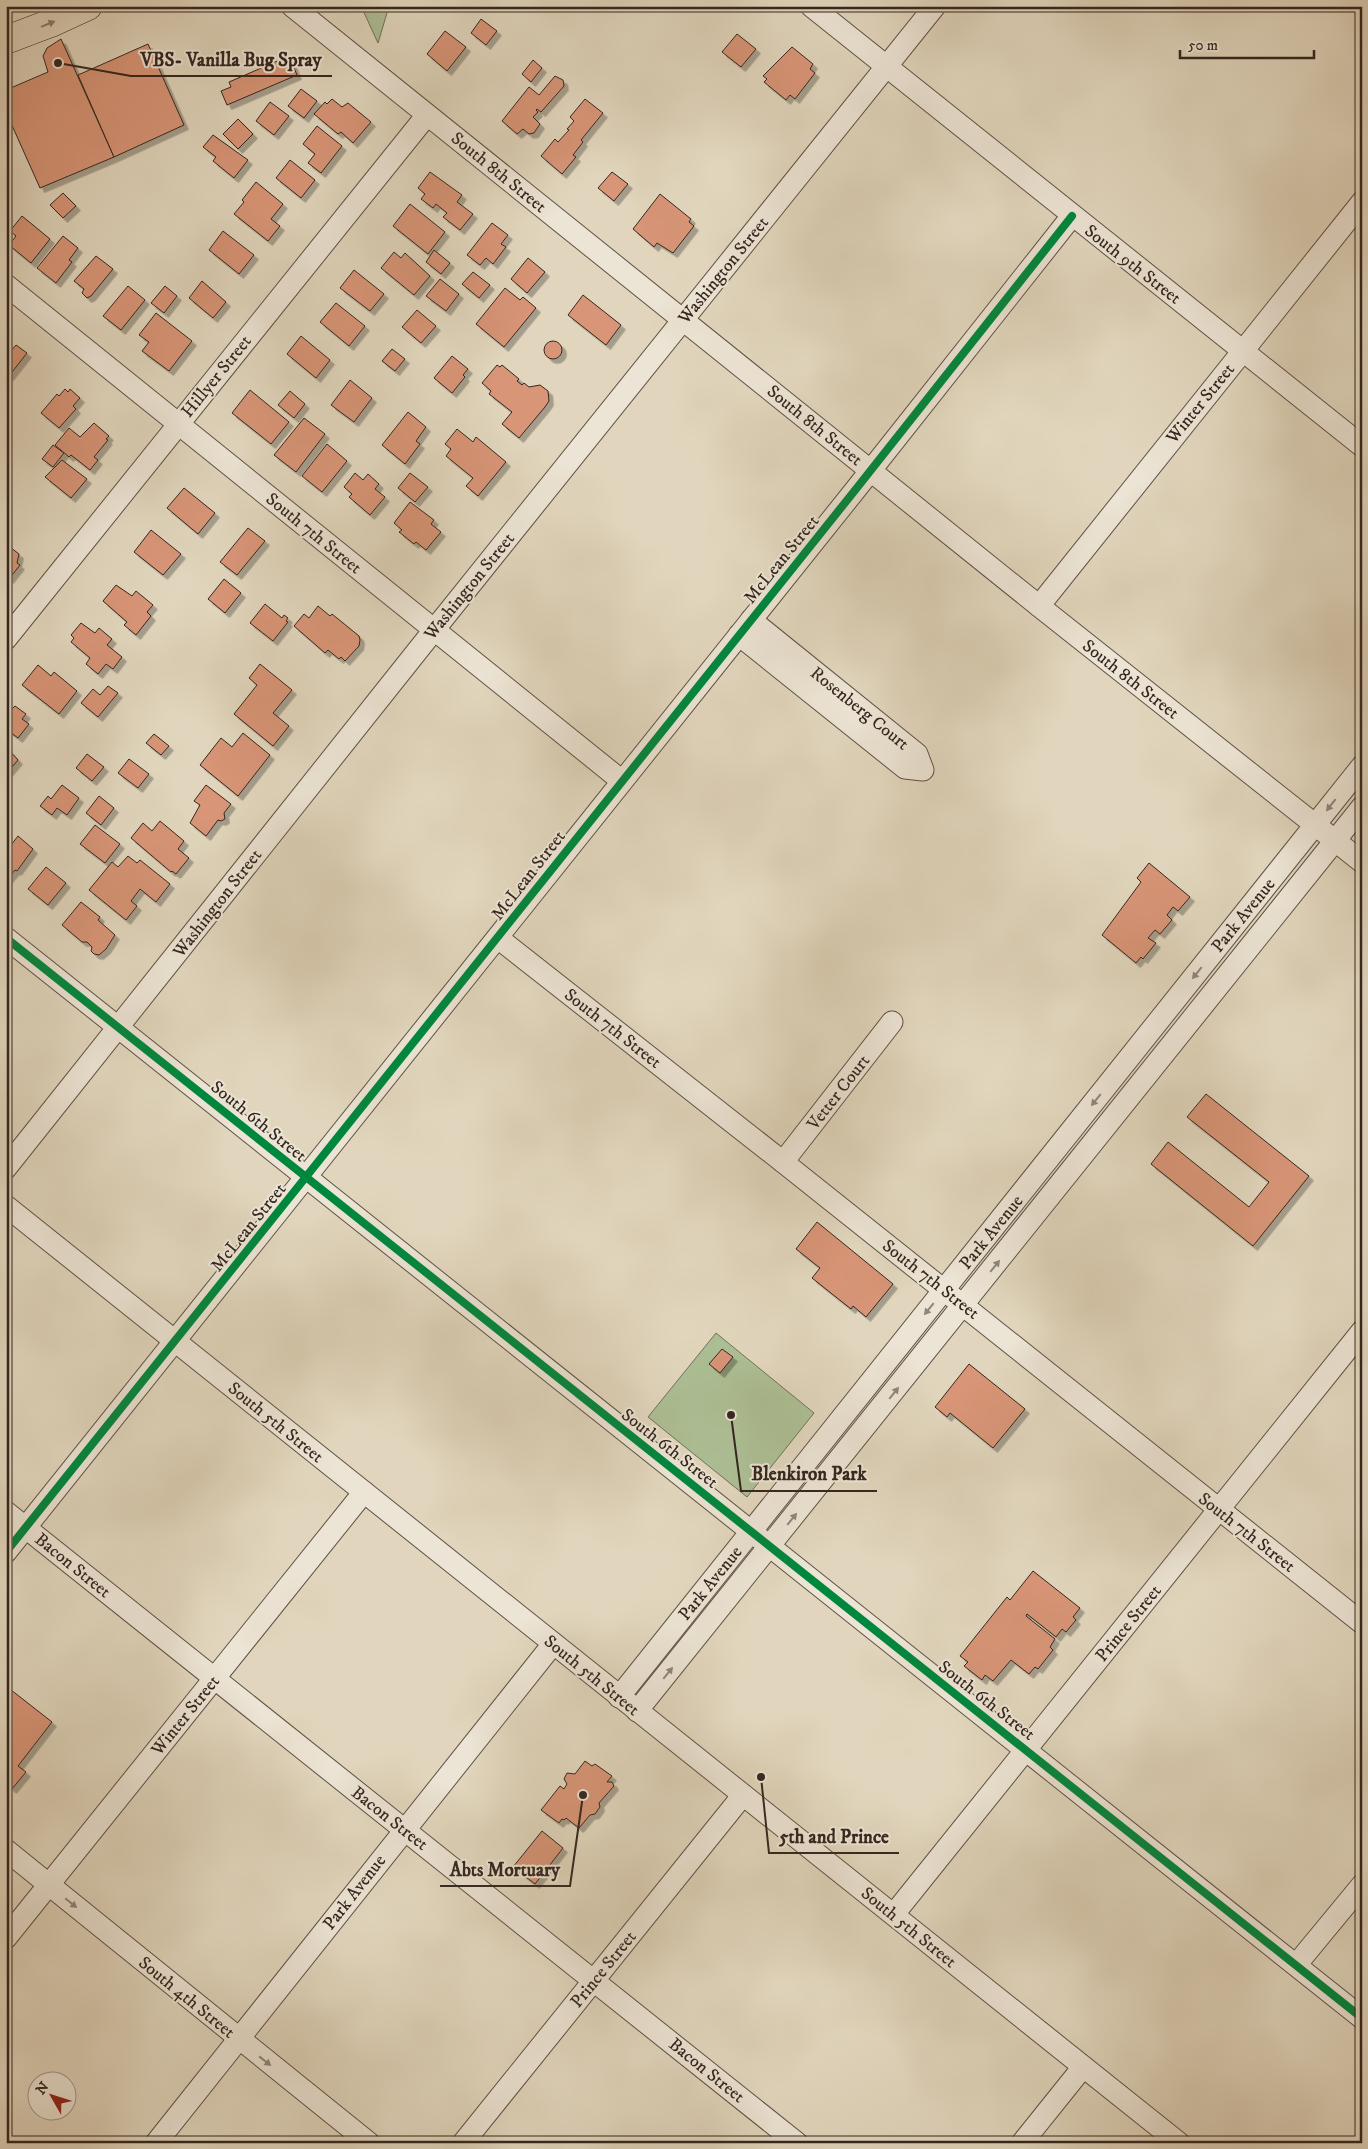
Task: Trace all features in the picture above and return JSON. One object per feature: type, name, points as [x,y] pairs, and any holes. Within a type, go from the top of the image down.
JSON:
[{"type":"main road","points":[[6,40],[51,23],[88,6]]},
{"type":"street","name":"South 8th Street","points":[[292,6],[1039,606],[1362,862]]},
{"type":"street","name":"South 9th Street","points":[[811,6],[1362,446]]},
{"type":"street","name":"Washington Street","points":[[6,1168],[434,630],[935,6]]},
{"type":"street","name":"Hillyer Street","points":[[10,626],[178,423],[427,115]]},
{"type":"street","name":"Winter Street","points":[[1039,606],[1362,202]]},
{"type":"street","name":"McLean Street","points":[[6,1552],[498,938],[1072,216]]},
{"type":"street","name":"South 7th Street","points":[[6,284],[622,781]]},
{"type":"street","name":"Rosenberg Court","points":[[745,627],[917,754],[923,770],[905,768],[745,627]]},
{"type":"street","name":"Park Avenue","points":[[619,1697],[1362,766]]},
{"type":"street","name":"Park Avenue","points":[[637,1711],[1362,807]]},
{"type":"street","name":"South 6th Street","points":[[6,938],[1362,2018]]},
{"type":"street","name":"South 7th Street","points":[[498,938],[964,1305],[1218,1510],[1362,1623]]},
{"type":"street","name":"Vetter Court","points":[[783,1162],[892,1022]]},
{"type":"street","name":"South 5th Street","points":[[6,1206],[1179,2143]]},
{"type":"street","name":"Prince Street","points":[[894,1914],[1362,1331]]},
{"type":"street","name":"Winter Street","points":[[6,1938],[364,1492]]},
{"type":"street","name":"Bacon Street","points":[[6,1512],[797,2143]]},
{"type":"street","name":"Park Avenue","points":[[156,2143],[553,1644]]},
{"type":"street","name":"Prince Street","points":[[463,2143],[743,1795]]},
{"type":"street","name":"South 4th Street","points":[[6,1850],[369,2143]]},
{"type":"street","points":[[1296,1965],[1362,1885]]},
{"type":"street","points":[[1022,2143],[1083,2067]]},
{"type":"green space","points":[[361,6],[389,6],[378,43]]},
{"type":"green space","points":[[716,1333],[814,1413],[747,1497],[648,1417]]},
{"type":"building","points":[[481,19],[497,31],[486,45],[471,33]]},
{"type":"building","points":[[445,31],[466,47],[447,71],[427,54]]},
{"type":"building","points":[[737,34],[756,49],[741,67],[722,52]]},
{"type":"building","points":[[61,39],[114,157],[40,188],[6,112],[6,90],[48,72],[43,56],[47,48]]},
{"type":"building","points":[[148,44],[184,125],[114,157],[78,75]]},
{"type":"building","points":[[792,47],[813,64],[810,69],[815,73],[795,99],[790,95],[786,100],[764,82],[767,79],[763,76]]},
{"type":"building","points":[[289,56],[297,75],[227,105],[221,91],[231,87],[229,82]]},
{"type":"building","points":[[533,60],[542,68],[531,82],[522,74]]},
{"type":"building","points":[[555,76],[563,80],[564,86],[541,112],[536,110],[538,112],[533,117],[540,124],[534,133],[529,134],[523,129],[517,134],[502,121],[529,87],[539,95]]},
{"type":"building","points":[[301,89],[317,101],[304,118],[288,106]]},
{"type":"building","points":[[332,99],[342,107],[348,103],[371,122],[353,143],[341,132],[338,134],[314,114],[325,102],[327,104]]},
{"type":"building","points":[[585,99],[603,113],[581,140],[583,142],[573,155],[576,157],[562,174],[541,156],[555,139],[558,142],[569,130],[567,129],[574,121],[570,117]]},
{"type":"building","points":[[270,102],[289,116],[274,135],[256,121]]},
{"type":"building","points":[[238,119],[253,134],[238,149],[223,134]]},
{"type":"building","points":[[317,126],[342,146],[321,173],[308,163],[315,154],[303,144]]},
{"type":"building","points":[[213,135],[248,160],[234,178],[213,161],[216,157],[203,147]]},
{"type":"building","points":[[290,160],[315,180],[301,198],[276,178]]},
{"type":"building","points":[[430,172],[462,195],[457,202],[473,214],[460,230],[443,217],[447,213],[436,204],[433,208],[421,199],[425,194],[418,188]]},
{"type":"building","points":[[612,172],[628,184],[614,201],[598,188]]},
{"type":"building","points":[[256,182],[283,204],[271,219],[280,226],[268,241],[234,214]]},
{"type":"building","points":[[63,193],[76,206],[63,218],[50,205]]},
{"type":"building","points":[[660,194],[691,219],[689,222],[694,226],[673,253],[657,243],[654,247],[633,229]]},
{"type":"building","points":[[410,204],[445,232],[428,254],[393,226]]},
{"type":"building","points":[[22,216],[50,239],[31,263],[9,245],[16,236],[10,231]]},
{"type":"building","points":[[492,223],[508,235],[501,244],[506,247],[493,264],[486,258],[480,265],[467,255]]},
{"type":"building","points":[[223,231],[254,255],[239,274],[209,250]]},
{"type":"building","points":[[63,236],[78,248],[69,260],[72,262],[56,283],[37,268]]},
{"type":"building","points":[[434,250],[450,263],[441,274],[426,262]]},
{"type":"building","points":[[394,252],[401,258],[405,253],[430,276],[414,295],[381,268]]},
{"type":"building","points":[[96,256],[113,269],[91,296],[87,298],[82,293],[84,289],[74,281]]},
{"type":"building","points":[[528,258],[545,272],[527,293],[511,279]]},
{"type":"building","points":[[354,270],[384,294],[370,311],[340,288]]},
{"type":"building","points":[[473,272],[490,285],[479,298],[462,284]]},
{"type":"building","points":[[440,279],[459,294],[446,311],[426,296]]},
{"type":"building","points":[[202,281],[226,302],[213,318],[189,298]]},
{"type":"building","points":[[128,286],[145,300],[121,330],[103,316]]},
{"type":"building","points":[[165,286],[177,296],[164,313],[151,303]]},
{"type":"building","points":[[505,288],[520,300],[523,297],[536,308],[504,347],[476,324]]},
{"type":"building","points":[[583,295],[621,325],[606,345],[568,315]]},
{"type":"building","points":[[336,303],[365,326],[349,346],[320,322]]},
{"type":"building","points":[[417,310],[436,326],[421,343],[402,327]]},
{"type":"building","points":[[156,313],[192,341],[169,371],[142,351],[149,342],[139,335]]},
{"type":"building","points":[[301,336],[330,360],[316,378],[287,354]]},
{"type":"building","points":[[553,341],[559,344],[562,350],[559,356],[553,359],[547,356],[544,350],[547,344]]},
{"type":"building","points":[[16,345],[27,353],[9,376],[6,376],[6,350],[9,353]]},
{"type":"building","points":[[392,349],[405,359],[395,371],[382,361]]},
{"type":"building","points":[[452,356],[468,369],[463,375],[465,377],[452,393],[434,378]]},
{"type":"building","points":[[497,365],[500,367],[502,365],[519,379],[517,381],[522,385],[524,383],[529,387],[540,385],[548,391],[549,401],[519,438],[502,424],[512,412],[489,394],[491,391],[482,383]]},
{"type":"building","points":[[350,380],[372,398],[354,422],[331,405]]},
{"type":"building","points":[[65,389],[68,392],[70,389],[80,398],[73,406],[76,409],[59,428],[41,413],[57,394],[59,396]]},
{"type":"building","points":[[250,390],[289,422],[271,444],[232,413]]},
{"type":"building","points":[[290,391],[305,404],[294,418],[278,405]]},
{"type":"building","points":[[408,412],[426,427],[416,441],[420,444],[405,464],[382,445]]},
{"type":"building","points":[[304,418],[325,434],[296,472],[274,455]]},
{"type":"building","points":[[94,423],[109,436],[106,439],[108,440],[94,457],[98,460],[90,470],[71,455],[69,457],[55,445],[69,428],[80,437]]},
{"type":"building","points":[[457,429],[473,442],[476,437],[506,462],[478,496],[466,486],[473,478],[446,456],[451,449],[445,444]]},
{"type":"building","points":[[327,444],[347,461],[322,492],[302,476]]},
{"type":"building","points":[[53,445],[64,453],[53,467],[42,459]]},
{"type":"building","points":[[62,460],[87,479],[71,498],[45,477]]},
{"type":"building","points":[[355,473],[363,480],[368,474],[379,484],[375,489],[385,497],[370,515],[349,497],[352,494],[344,487]]},
{"type":"building","points":[[410,473],[428,487],[415,502],[398,488]]},
{"type":"building","points":[[184,488],[215,513],[198,534],[167,508]]},
{"type":"building","points":[[410,502],[434,520],[431,524],[441,532],[426,550],[416,542],[414,544],[399,532],[402,530],[394,523]]},
{"type":"building","points":[[248,528],[265,541],[237,575],[220,562]]},
{"type":"building","points":[[151,530],[181,554],[163,575],[134,552]]},
{"type":"building","points":[[6,544],[19,554],[17,563],[20,565],[9,579],[6,576]]},
{"type":"building","points":[[224,579],[241,593],[225,613],[208,599]]},
{"type":"building","points":[[116,585],[132,596],[136,591],[153,605],[147,612],[151,616],[136,635],[124,625],[127,622],[103,601]]},
{"type":"building","points":[[265,604],[282,618],[284,615],[288,618],[286,621],[288,622],[273,641],[250,623]]},
{"type":"building","points":[[318,606],[330,616],[332,614],[359,636],[359,646],[345,661],[341,657],[339,659],[328,650],[325,653],[294,626],[304,614],[309,618]]},
{"type":"building","points":[[81,623],[95,633],[99,628],[112,639],[107,645],[122,657],[113,669],[106,664],[98,674],[86,664],[90,658],[71,642],[74,638],[71,635]]},
{"type":"building","points":[[260,664],[292,690],[273,713],[289,726],[273,746],[234,714],[257,685],[249,678]]},
{"type":"building","points":[[38,665],[51,676],[54,672],[77,691],[59,714],[22,685]]},
{"type":"building","points":[[108,686],[118,693],[98,717],[81,703],[93,689],[100,695]]},
{"type":"building","points":[[15,706],[26,714],[22,719],[29,724],[18,738],[6,729],[6,711],[9,708],[11,710]]},
{"type":"building","points":[[243,733],[270,755],[238,796],[200,765],[221,738],[232,747]]},
{"type":"building","points":[[154,734],[169,746],[161,755],[146,743]]},
{"type":"building","points":[[6,747],[18,760],[7,773],[6,773]]},
{"type":"building","points":[[87,754],[104,767],[92,781],[76,768]]},
{"type":"building","points":[[129,759],[149,774],[138,788],[118,773]]},
{"type":"building","points":[[62,785],[79,798],[67,815],[57,808],[52,815],[40,806],[48,796],[51,799]]},
{"type":"building","points":[[206,785],[231,804],[224,813],[225,819],[218,820],[206,836],[190,823],[200,805],[194,801]]},
{"type":"building","points":[[99,796],[114,808],[101,825],[86,813]]},
{"type":"building","points":[[160,821],[184,841],[178,849],[189,858],[176,874],[171,872],[131,838],[143,823],[152,831]]},
{"type":"building","points":[[95,825],[120,844],[105,863],[80,844]]},
{"type":"building","points":[[18,836],[33,849],[17,871],[15,870],[6,881],[6,843],[11,845]]},
{"type":"building","points":[[128,856],[137,863],[140,860],[170,884],[156,902],[140,889],[131,901],[137,906],[126,920],[89,890],[112,862],[118,867]]},
{"type":"building","points":[[1149,863],[1190,897],[1178,911],[1173,907],[1167,915],[1172,920],[1160,934],[1155,930],[1148,938],[1156,943],[1143,959],[1141,957],[1136,963],[1102,935],[1141,882],[1137,878]]},
{"type":"building","points":[[46,867],[66,883],[48,905],[28,889]]},
{"type":"building","points":[[81,902],[100,917],[98,920],[115,935],[106,949],[99,955],[91,951],[92,947],[87,942],[82,942],[62,925]]},
{"type":"building","points":[[1206,1094],[1309,1176],[1253,1246],[1151,1164],[1168,1142],[1249,1207],[1269,1182],[1187,1117]]},
{"type":"building","points":[[817,1222],[893,1284],[866,1317],[853,1306],[851,1309],[812,1278],[820,1268],[796,1249]]},
{"type":"building","points":[[722,1349],[733,1357],[720,1373],[709,1364]]},
{"type":"building","points":[[969,1364],[1025,1409],[993,1448],[950,1413],[947,1417],[935,1407]]},
{"type":"building","points":[[1033,1571],[1080,1608],[1073,1617],[1076,1620],[1066,1632],[1062,1629],[1056,1637],[1027,1614],[1026,1616],[1055,1639],[1050,1647],[1053,1650],[1038,1669],[1035,1667],[1029,1674],[1011,1660],[993,1681],[985,1675],[982,1680],[964,1666],[968,1662],[960,1656],[1007,1597],[1010,1600]]},
{"type":"building","points":[[6,1686],[52,1722],[18,1766],[26,1772],[12,1789],[6,1784]]},
{"type":"building","points":[[585,1761],[592,1766],[595,1764],[612,1776],[607,1782],[612,1782],[614,1786],[599,1803],[600,1807],[595,1814],[590,1815],[579,1828],[566,1818],[562,1819],[559,1823],[541,1810],[560,1786],[564,1789],[567,1784],[564,1779],[567,1773],[575,1774]]},
{"type":"building","points":[[542,1831],[563,1848],[535,1884],[513,1867]]},
{"type":"cycle path","points":[[6,1552],[1072,216]]},
{"type":"cycle path","points":[[6,938],[1362,2018]]},
{"type":"place","name":"VBS- Vanilla Bug Spray","points":[[58,63]]},
{"type":"place","name":"Blenkiron Park","points":[[731,1415]]},
{"type":"place","name":"5th and Prince","points":[[761,1777]]},
{"type":"place","name":"Abts Mortuary","points":[[583,1795]]}]
